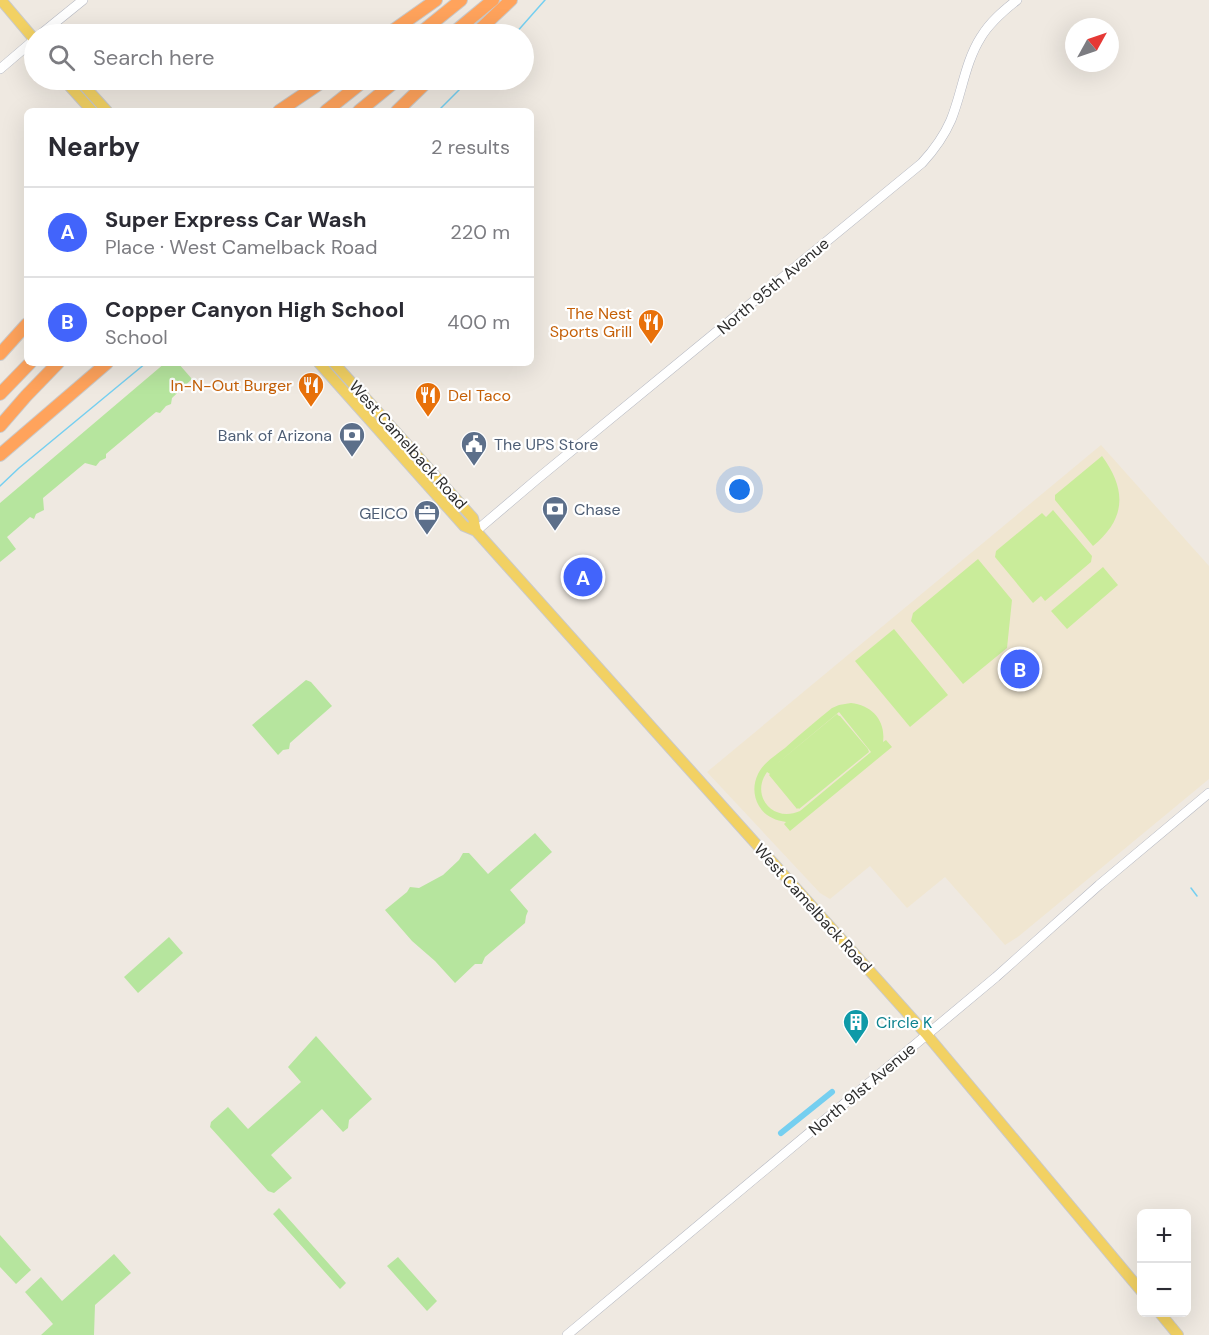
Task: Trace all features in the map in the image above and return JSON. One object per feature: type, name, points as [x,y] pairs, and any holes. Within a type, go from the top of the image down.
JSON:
[{"type":"highway","points":[[402,24],[436,0]]},
{"type":"highway","points":[[431,24],[461,0]]},
{"type":"highway","points":[[464,24],[493,0]]},
{"type":"highway","points":[[486,24],[511,0]]},
{"type":"highway","points":[[283,108],[310,90]]},
{"type":"highway","points":[[330,108],[352,90]]},
{"type":"highway","points":[[362,108],[384,90]]},
{"type":"highway","points":[[400,108],[419,90]]},
{"type":"highway","points":[[0,354],[24,327]]},
{"type":"highway","points":[[0,394],[27,366]]},
{"type":"highway","points":[[0,426],[55,366]]},
{"type":"highway","points":[[0,455],[104,366]]},
{"type":"main road","points":[[1,0],[24,28]]},
{"type":"main road","points":[[53,24],[83,0]]},
{"type":"main road","name":"North 95th Avenue","points":[[476,531],[922,163],[949,125],[970,58],[981,36],[996,18],[1017,0]]},
{"type":"main road","points":[[0,69],[24,49]]},
{"type":"main road","points":[[73,90],[89,108]]},
{"type":"main road","points":[[88,90],[104,108]]},
{"type":"main road","name":"West Camelback Road","points":[[322,366],[464,526],[476,531],[927,1035],[1137,1286]]},
{"type":"main road","points":[[328,366],[355,396],[369,402],[369,411],[388,434],[395,448]]},
{"type":"main road","name":"West Camelback Road","points":[[337,366],[473,518],[476,531]]},
{"type":"main road","name":"North 91st Avenue","points":[[567,1335],[927,1035],[1106,879],[1209,793]]},
{"type":"main road","points":[[1163,1317],[1178,1335]]},
{"type":"shaded area","points":[[1101,445],[1209,566],[1209,779],[1019,936],[1005,945],[945,877],[907,908],[870,866],[830,899],[820,893],[707,772]]},
{"type":"green space","points":[[161,366],[181,366],[192,379],[172,398],[171,404],[160,413],[156,412],[106,454],[106,458],[96,466],[85,463],[43,498],[44,510],[36,514],[34,519],[30,517],[7,537],[16,549],[0,562],[0,503]]},
{"type":"green space","points":[[1102,456],[1116,481],[1119,504],[1112,525],[1093,546],[1055,500],[1055,495]]},
{"type":"green space","points":[[1053,510],[1092,556],[1091,562],[1045,601],[1041,596],[1033,603],[995,557],[996,551],[1042,513],[1046,517]]},
{"type":"green space","points":[[978,559],[1012,600],[1007,648],[963,684],[911,621],[913,613]]},
{"type":"green space","points":[[1103,567],[1118,585],[1067,629],[1051,611]]},
{"type":"green space","points":[[894,629],[948,695],[910,727],[855,661]]},
{"type":"green space","points":[[306,680],[311,682],[332,706],[290,743],[289,749],[283,750],[278,755],[252,725]]},
{"type":"green space","points":[[859,704],[871,711],[880,721],[883,742],[886,740],[892,747],[790,831],[784,824],[786,822],[770,817],[759,806],[755,794],[756,778],[763,766],[832,708],[839,705]],"holes":[[[839,712],[871,752],[800,811],[790,814],[781,813],[773,810],[763,798],[762,781],[767,772],[799,809],[869,752],[837,714],[768,771]]]},
{"type":"green space","points":[[535,833],[552,852],[510,890],[528,911],[525,923],[485,957],[482,964],[475,964],[455,983],[412,941],[385,910],[410,887],[419,888],[443,875],[463,853],[469,853],[488,874]]},
{"type":"green space","points":[[169,937],[183,953],[138,993],[124,977]]},
{"type":"green space","points":[[316,1036],[372,1099],[349,1120],[348,1128],[343,1132],[322,1109],[271,1155],[292,1178],[274,1193],[268,1191],[210,1127],[211,1122],[228,1107],[248,1129],[301,1082],[288,1067]]},
{"type":"green space","points":[[279,1208],[346,1283],[340,1289],[273,1214]]},
{"type":"green space","points":[[0,1235],[31,1270],[16,1284],[0,1267]]},
{"type":"green space","points":[[114,1254],[131,1273],[95,1305],[94,1335],[41,1335],[53,1324],[25,1292],[41,1277],[62,1301]]},
{"type":"green space","points":[[398,1257],[437,1301],[427,1311],[387,1266]]},
{"type":"waterway","points":[[524,24],[545,0]]},
{"type":"waterway","points":[[441,108],[459,90]]},
{"type":"waterway","points":[[0,486],[142,366]]},
{"type":"waterway","points":[[1191,888],[1197,896]]},
{"type":"waterway","points":[[781,1133],[832,1092]]},
{"type":"place","name":"The Nest Sports Grill","points":[[651,345]]},
{"type":"place","name":"In-N-Out Burger","points":[[311,408]]},
{"type":"place","name":"Del Taco","points":[[428,418]]},
{"type":"place","name":"Bank of Arizona","points":[[352,458]]},
{"type":"place","name":"The UPS Store","points":[[474,467]]},
{"type":"place","name":"Chase","points":[[555,532]]},
{"type":"place","name":"GEICO","points":[[427,536]]},
{"type":"place","name":"Super Express Car Wash","points":[[583,577]]},
{"type":"place","name":"Copper Canyon High School","points":[[1020,669]]},
{"type":"place","name":"Circle K","points":[[856,1045]]}]
